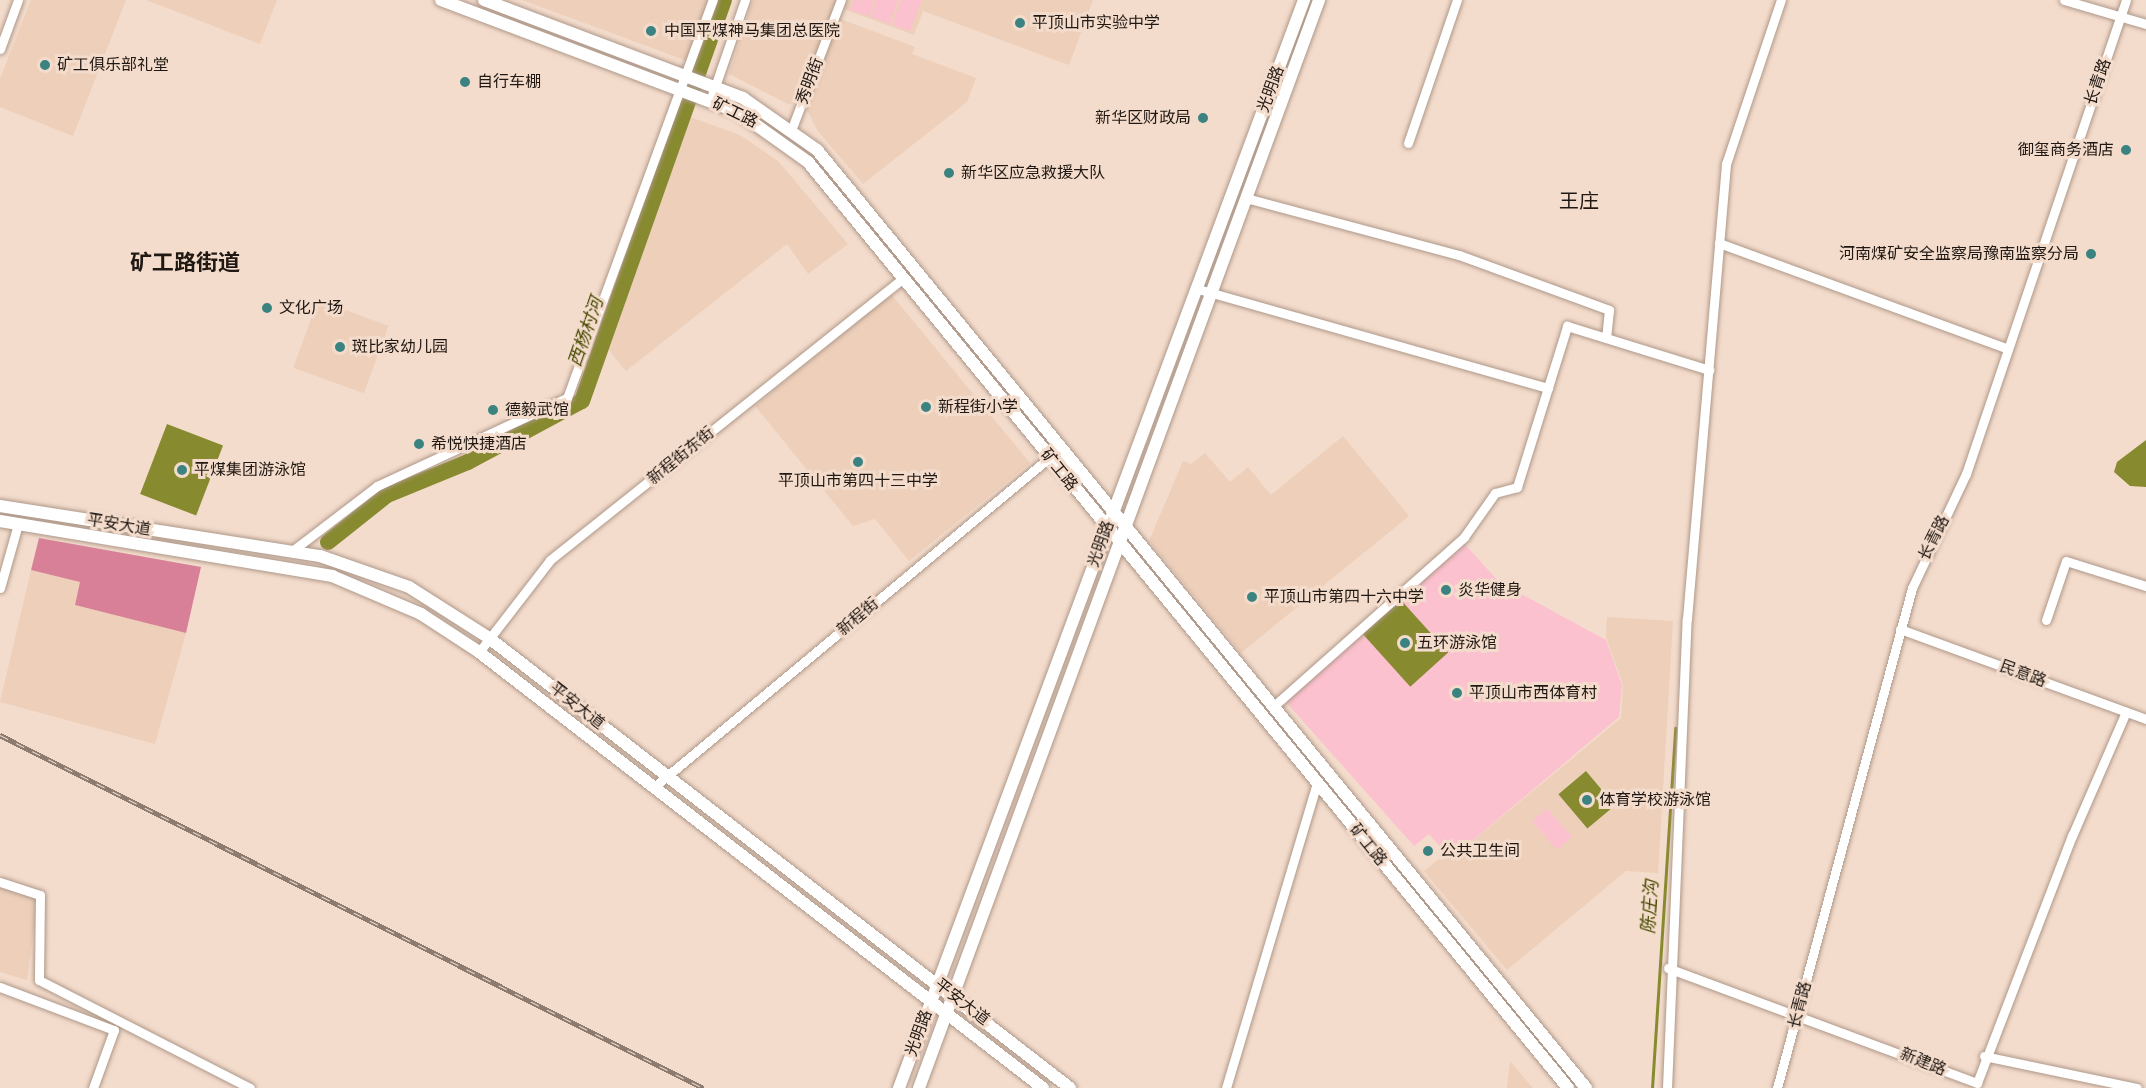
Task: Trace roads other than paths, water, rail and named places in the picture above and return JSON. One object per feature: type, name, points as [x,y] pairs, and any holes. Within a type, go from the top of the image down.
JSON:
[{"type":"main road","name":"矿工路","points":[[441,0],[738,112],[795,151],[903,278],[1568,1088]]},
{"type":"main road","name":"矿工路","points":[[484,0],[710,85],[792,128],[836,171],[1586,1088]]},
{"type":"main road","name":"光明路","points":[[899,1088],[1304,0]]},
{"type":"main road","name":"光明路","points":[[919,1088],[1319,0]]},
{"type":"main road","name":"平安大道","points":[[0,506],[292,551],[387,577],[489,638],[937,982],[1070,1088]]},
{"type":"main road","name":"平安大道","points":[[0,521],[332,576],[396,601],[479,652],[1043,1088]]},
{"type":"street","points":[[0,49],[18,0]]},
{"type":"street","points":[[292,551],[377,486],[567,398],[713,0]]},
{"type":"street","points":[[705,99],[746,0]]},
{"type":"street","name":"秀明街","points":[[792,128],[841,0]]},
{"type":"street","points":[[1408,143],[1457,0]]},
{"type":"street","points":[[1666,1088],[1668,969],[1687,619],[1719,243],[1729,150],[1781,0]]},
{"type":"street","points":[[2064,0],[2146,24]]},
{"type":"street","name":"长青路","points":[[1777,1088],[1900,629],[1919,567],[1966,474],[2006,348],[2126,0]]},
{"type":"street","points":[[1246,198],[1459,255],[1609,310],[1606,338]]},
{"type":"street","points":[[1719,243],[2006,348]]},
{"type":"street","name":"新程街东街","points":[[479,652],[550,560],[903,278]]},
{"type":"street","points":[[1198,289],[1548,387]]},
{"type":"street","points":[[1275,705],[1464,537],[1495,493],[1517,487],[1567,326],[1709,370]]},
{"type":"street","name":"新程街","points":[[654,787],[1062,447]]},
{"type":"street","points":[[0,588],[18,524]]},
{"type":"street","points":[[2046,620],[2066,561],[2146,586]]},
{"type":"street","name":"民意路","points":[[1900,629],[2146,719]]},
{"type":"street","name":"新建路","points":[[1668,969],[1797,1012],[1977,1086],[1984,1056],[2126,712]]},
{"type":"street","points":[[1226,1088],[1317,782]]},
{"type":"street","points":[[0,882],[40,895],[39,980],[250,1088]]},
{"type":"street","points":[[0,987],[114,1030],[93,1088]]},
{"type":"street","points":[[1984,1056],[2137,1088]]},
{"type":"waterway","name":"西杨村河","points":[[328,542],[387,495],[468,462],[582,401],[724,0]]},
{"type":"waterway","name":"陈庄沟","points":[[1652,1088],[1675,728]]},
{"type":"railway","points":[[0,735],[703,1088]]},
{"type":"place","name":"平顶山市实验中学","points":[[1020,23]]},
{"type":"place","name":"中国平煤神马集团总医院","points":[[651,31]]},
{"type":"place","name":"矿工俱乐部礼堂","points":[[45,65]]},
{"type":"place","name":"自行车棚","points":[[465,82]]},
{"type":"place","name":"新华区财政局","points":[[1203,118]]},
{"type":"place","name":"御玺商务酒店","points":[[2126,150]]},
{"type":"place","name":"新华区应急救援大队","points":[[949,173]]},
{"type":"place","name":"河南煤矿安全监察局豫南监察分局","points":[[2091,254]]},
{"type":"place","name":"文化广场","points":[[267,308]]},
{"type":"place","name":"斑比家幼儿园","points":[[340,347]]},
{"type":"place","name":"新程街小学","points":[[926,407]]},
{"type":"place","name":"德毅武馆","points":[[493,410]]},
{"type":"place","name":"希悦快捷酒店","points":[[419,444]]},
{"type":"place","name":"平顶山市第四十三中学","points":[[858,462]]},
{"type":"place","name":"平煤集团游泳馆","points":[[182,470]]},
{"type":"place","name":"炎华健身","points":[[1446,590]]},
{"type":"place","name":"平顶山市第四十六中学","points":[[1252,597]]},
{"type":"place","name":"五环游泳馆","points":[[1405,643]]},
{"type":"place","name":"平顶山市西体育村","points":[[1457,693]]},
{"type":"place","name":"体育学校游泳馆","points":[[1587,800]]},
{"type":"place","name":"公共卫生间","points":[[1428,851]]},
{"type":"district","name":"王庄","points":[[1579,201]]},
{"type":"district","name":"矿工路街道","points":[[185,263]]}]
